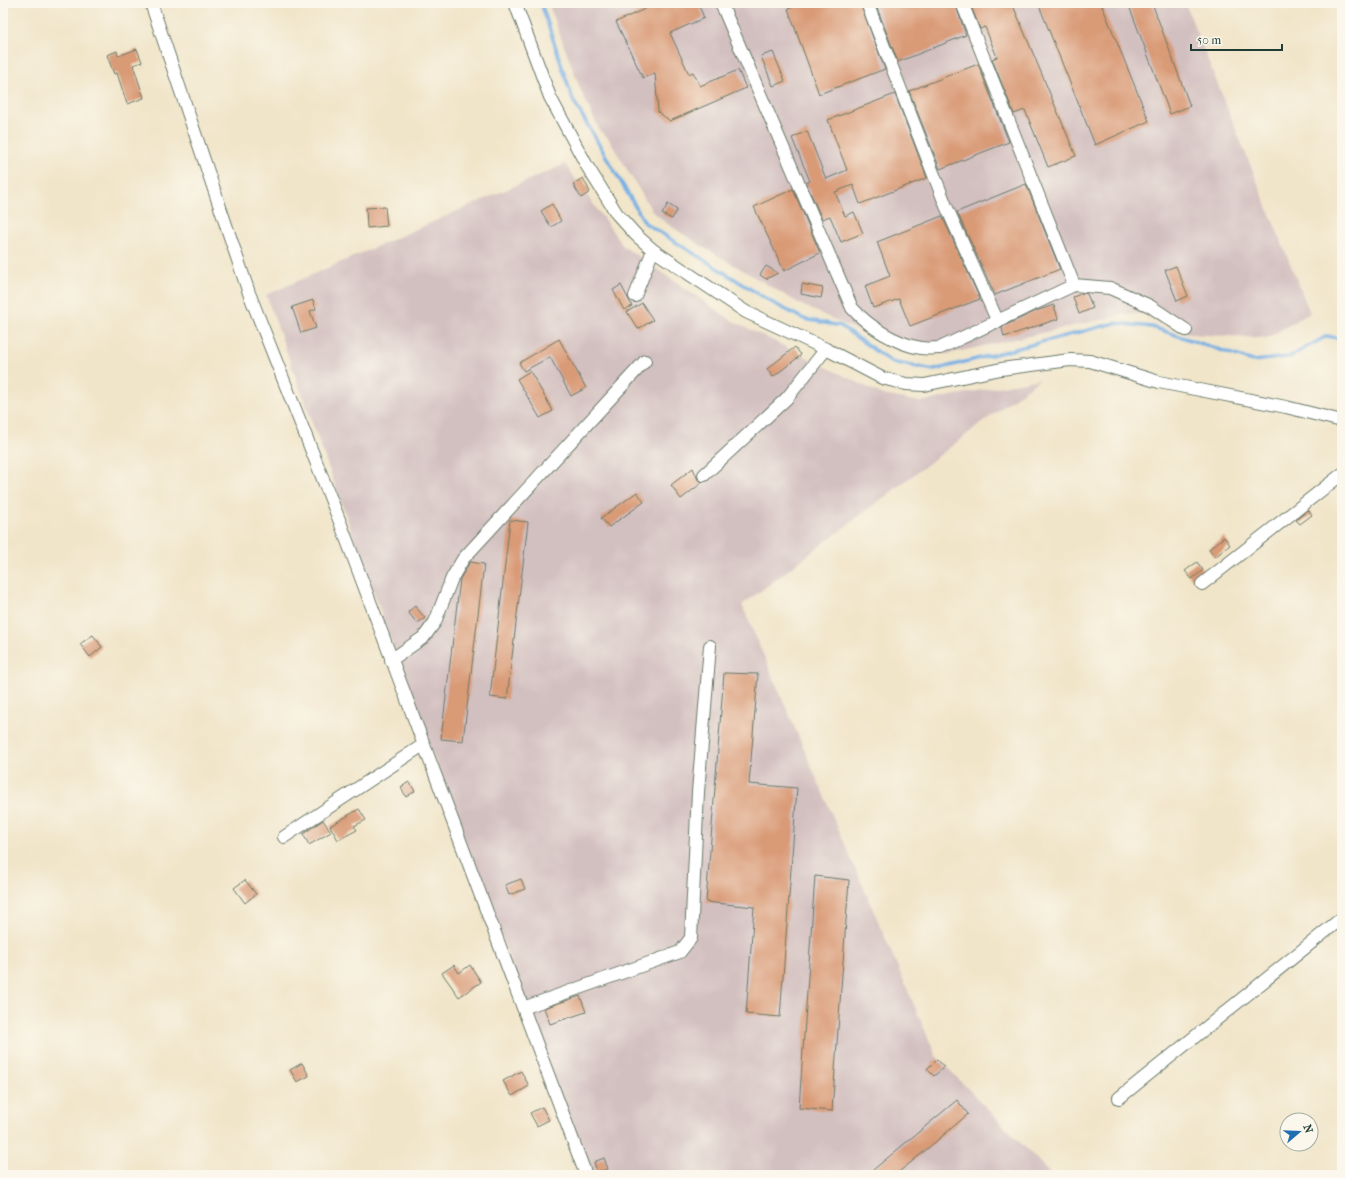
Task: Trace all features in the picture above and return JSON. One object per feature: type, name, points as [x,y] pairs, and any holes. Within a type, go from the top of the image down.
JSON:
[{"type":"street","points":[[151,3],[249,293],[340,522],[586,1175]]},
{"type":"street","points":[[515,3],[550,97],[587,166],[617,214],[636,235],[653,250],[746,312],[826,349],[882,378],[906,384],[924,385],[1001,369],[1070,360],[1090,361],[1159,382],[1286,407],[1342,421]]},
{"type":"street","points":[[721,3],[852,308],[865,322],[888,336],[921,348],[940,348],[1074,285],[1110,288],[1150,306],[1186,330]]},
{"type":"street","points":[[867,3],[946,206],[998,322]]},
{"type":"street","points":[[962,3],[1074,285]]},
{"type":"street","points":[[635,296],[653,250]]},
{"type":"street","points":[[704,475],[787,398],[826,349]]},
{"type":"street","points":[[391,660],[424,637],[435,622],[452,578],[463,559],[645,361]]},
{"type":"street","points":[[1202,584],[1342,474]]},
{"type":"street","points":[[523,1008],[680,952],[692,938],[698,792],[710,646]]},
{"type":"street","points":[[284,838],[423,744]]},
{"type":"street","points":[[1119,1098],[1342,918]]},
{"type":"shaded area","points":[[548,3],[1185,3],[1310,313],[1267,338],[1188,334],[1158,323],[1143,314],[1126,314],[948,354],[902,351],[802,305],[703,247],[669,225],[652,211],[608,138],[600,131],[581,91]]},
{"type":"shaded area","points":[[565,164],[623,246],[731,320],[883,395],[920,402],[1040,379],[742,605],[936,1056],[1052,1175],[591,1175],[445,789],[266,295]]},
{"type":"building","points":[[658,3],[698,3],[704,18],[670,33],[689,74],[693,72],[700,86],[738,70],[746,88],[670,121],[658,112],[655,73],[643,78],[616,22]]},
{"type":"building","points":[[804,3],[860,3],[885,69],[819,94],[788,9]]},
{"type":"building","points":[[875,3],[955,3],[966,35],[898,62]]},
{"type":"building","points":[[979,3],[1012,3],[1076,156],[1048,167],[1025,110],[1014,114],[992,59],[997,57],[985,27],[980,29],[971,6]]},
{"type":"building","points":[[1038,3],[1101,3],[1149,121],[1095,145]]},
{"type":"building","points":[[1128,3],[1152,3],[1190,106],[1170,114]]},
{"type":"building","points":[[137,49],[142,62],[133,65],[144,98],[127,104],[117,73],[114,74],[107,55],[117,51],[118,56]]},
{"type":"building","points":[[773,52],[785,81],[773,86],[761,56]]},
{"type":"building","points":[[978,64],[1009,142],[940,169],[909,91]]},
{"type":"building","points":[[895,94],[927,178],[860,204],[853,185],[835,192],[845,216],[854,212],[863,233],[841,242],[830,216],[822,219],[806,183],[810,181],[792,138],[807,131],[826,179],[847,170],[828,120]]},
{"type":"building","points":[[583,178],[590,192],[581,198],[573,184]]},
{"type":"building","points":[[1026,184],[1060,269],[995,295],[957,212]]},
{"type":"building","points":[[793,189],[820,253],[784,271],[754,207]]},
{"type":"building","points":[[552,204],[561,221],[551,227],[541,211]]},
{"type":"building","points":[[668,204],[677,210],[672,219],[662,214]]},
{"type":"building","points":[[385,207],[387,226],[367,228],[366,208]]},
{"type":"building","points":[[942,216],[980,299],[910,326],[899,299],[873,308],[865,286],[890,276],[877,242]]},
{"type":"building","points":[[766,266],[778,273],[766,279],[760,275]]},
{"type":"building","points":[[1176,266],[1188,296],[1177,301],[1165,270]]},
{"type":"building","points":[[802,284],[823,288],[821,298],[801,294]]},
{"type":"building","points":[[621,285],[632,306],[624,310],[613,290]]},
{"type":"building","points":[[1083,293],[1087,294],[1093,308],[1079,314],[1073,297]]},
{"type":"building","points":[[313,300],[316,309],[310,311],[316,328],[301,333],[292,307]]},
{"type":"building","points":[[642,303],[653,320],[638,329],[627,312]]},
{"type":"building","points":[[1054,305],[1058,319],[1004,337],[1002,328],[1004,326],[1036,311]]},
{"type":"building","points":[[559,339],[586,388],[571,396],[550,357],[524,371],[519,363]]},
{"type":"building","points":[[795,347],[801,355],[773,377],[767,369]]},
{"type":"building","points":[[530,371],[553,411],[540,418],[517,379]]},
{"type":"building","points":[[693,468],[698,480],[703,482],[681,499],[671,485]]},
{"type":"building","points":[[637,492],[644,502],[609,527],[601,518]]},
{"type":"building","points":[[1308,510],[1312,515],[1300,524],[1296,520]]},
{"type":"building","points":[[510,520],[528,522],[507,699],[490,697]]},
{"type":"building","points":[[1224,537],[1230,545],[1215,557],[1209,549]]},
{"type":"building","points":[[470,562],[484,564],[463,741],[441,739],[460,579]]},
{"type":"building","points":[[1197,562],[1203,570],[1192,579],[1185,571]]},
{"type":"building","points":[[415,606],[425,618],[417,623],[408,612]]},
{"type":"building","points":[[93,635],[102,647],[90,657],[80,644]]},
{"type":"building","points":[[724,673],[758,674],[749,784],[797,788],[780,1017],[746,1014],[754,907],[706,902]]},
{"type":"building","points":[[409,782],[415,791],[406,797],[401,787]]},
{"type":"building","points":[[359,809],[366,820],[354,826],[357,830],[338,840],[330,826]]},
{"type":"building","points":[[323,820],[331,832],[309,845],[303,834]]},
{"type":"building","points":[[815,876],[849,880],[832,1111],[799,1108]]},
{"type":"building","points":[[521,879],[525,889],[509,895],[505,885]]},
{"type":"building","points":[[245,880],[256,894],[245,903],[234,888]]},
{"type":"building","points":[[454,965],[459,973],[470,965],[481,982],[459,997],[442,973]]},
{"type":"building","points":[[580,996],[586,1012],[550,1024],[544,1008]]},
{"type":"building","points":[[937,1059],[944,1067],[934,1076],[927,1069]]},
{"type":"building","points":[[302,1063],[309,1076],[297,1082],[290,1070]]},
{"type":"building","points":[[521,1071],[529,1086],[512,1096],[503,1081]]},
{"type":"building","points":[[957,1100],[968,1114],[920,1155],[895,1175],[867,1175]]},
{"type":"building","points":[[542,1107],[549,1120],[537,1126],[530,1113]]},
{"type":"building","points":[[604,1158],[608,1169],[597,1172],[594,1162]]},
{"type":"waterway","points":[[541,3],[573,100],[645,223],[773,303],[804,319],[841,326],[891,362],[934,370],[1115,323],[1152,327],[1253,361],[1289,357],[1327,336],[1342,339]]}]
